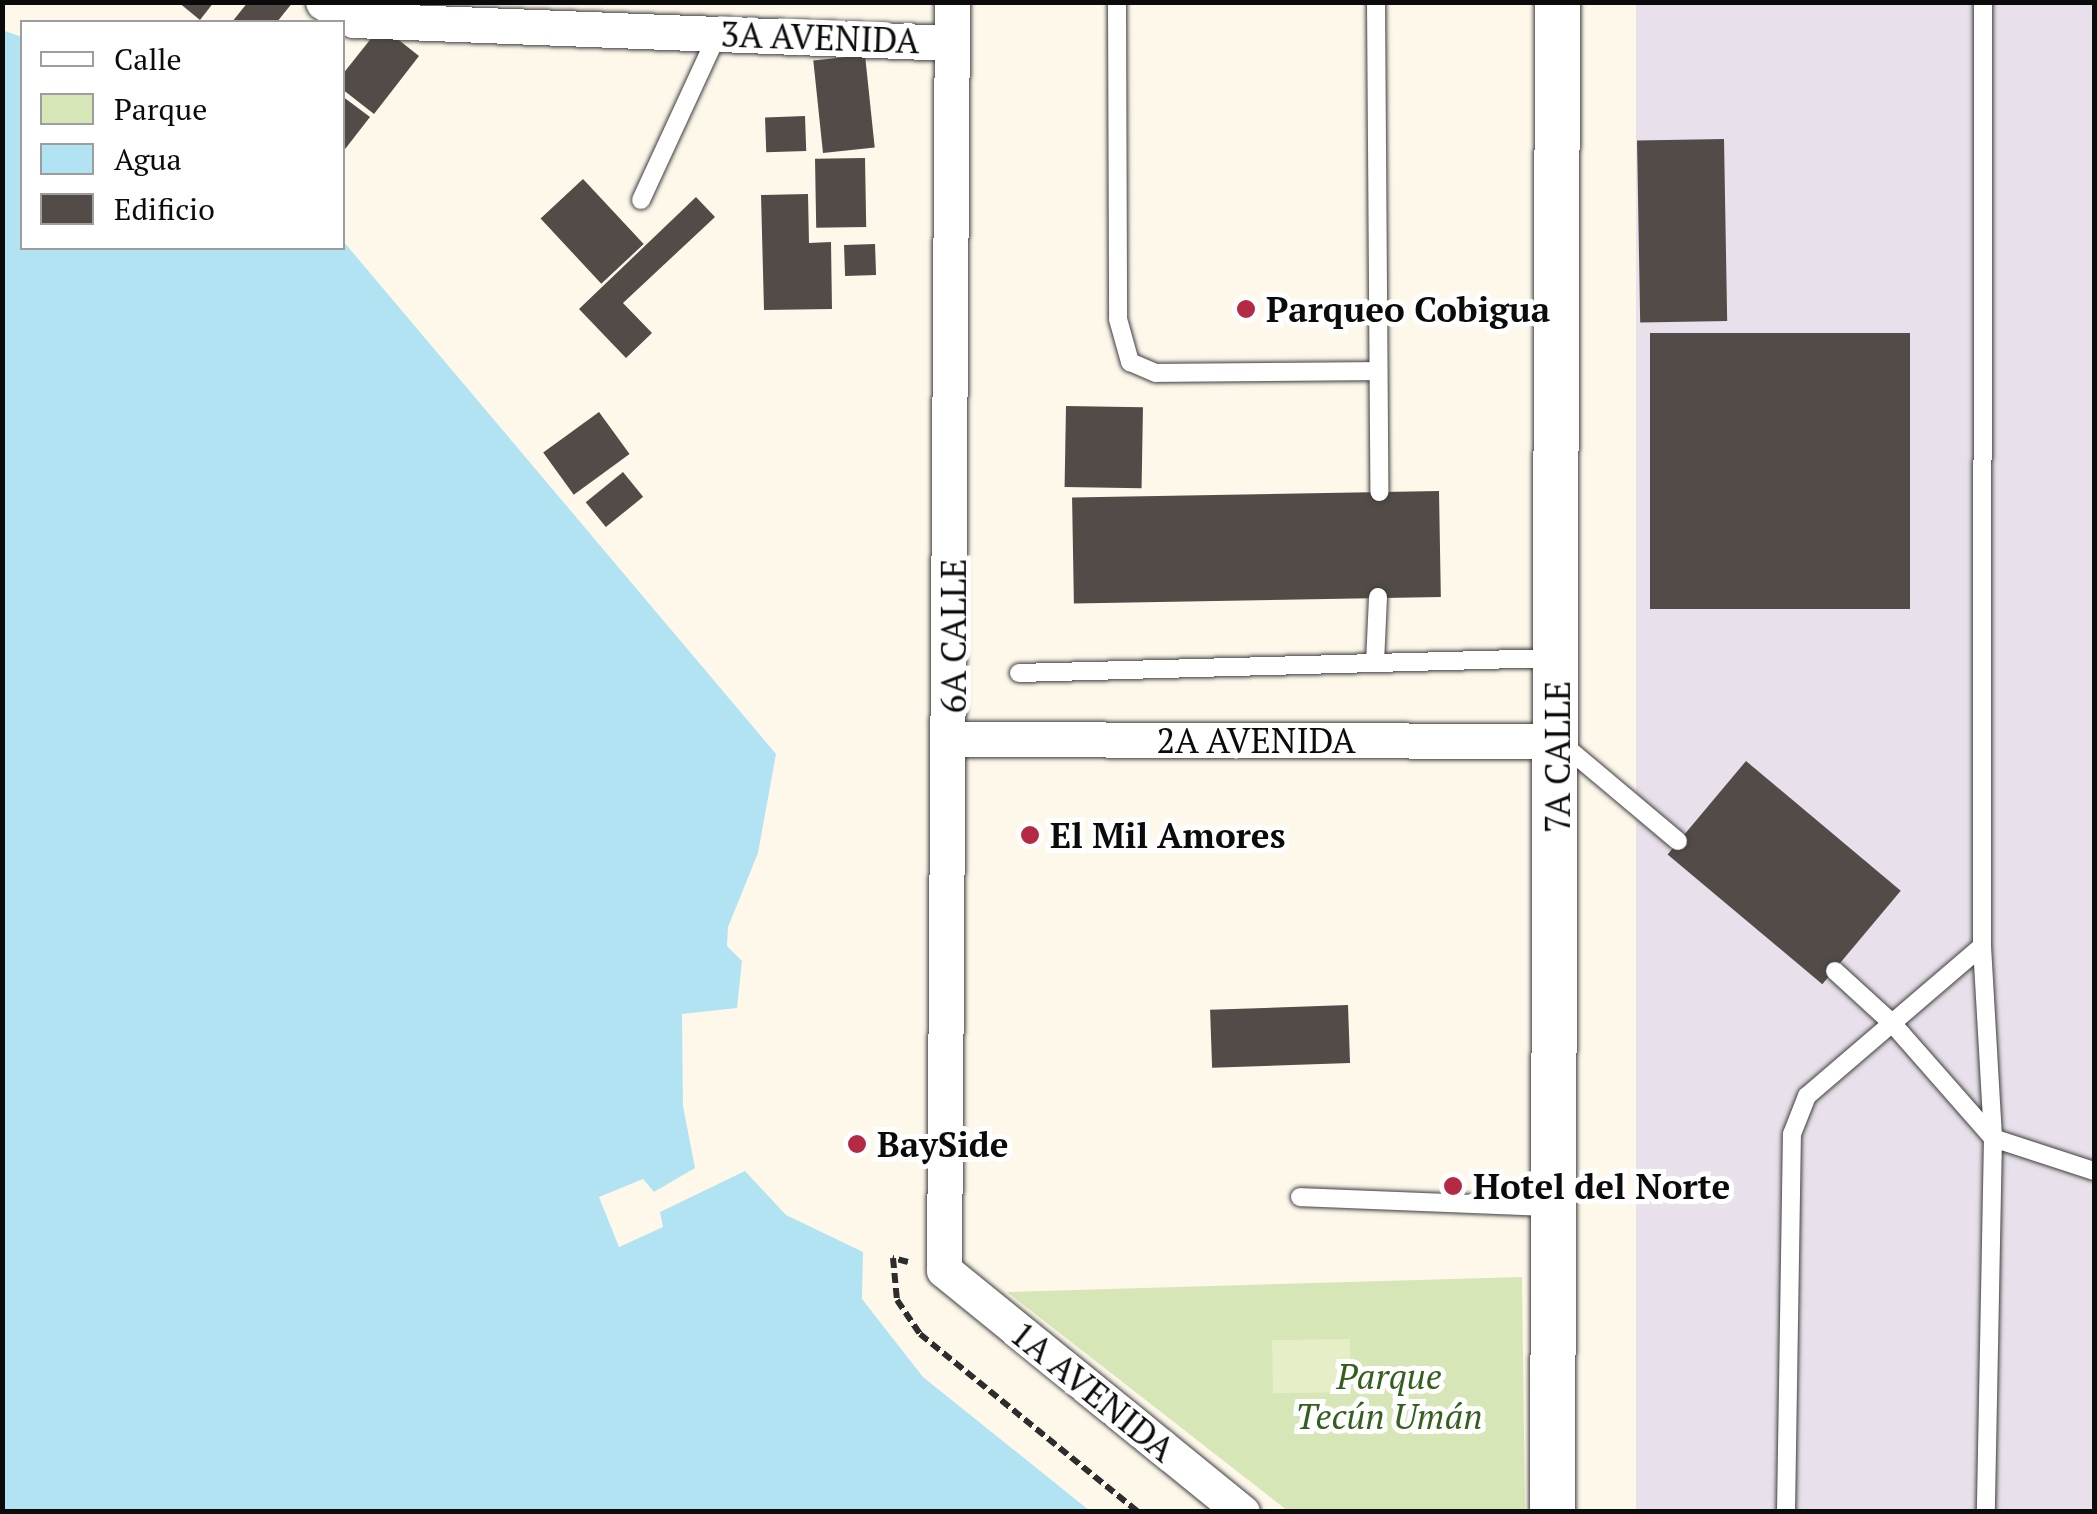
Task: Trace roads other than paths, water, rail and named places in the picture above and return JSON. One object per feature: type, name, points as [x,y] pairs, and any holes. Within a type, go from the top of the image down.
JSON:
[{"type":"street","name":"6A CALLE","points":[[944,1270],[953,739],[952,2]]},
{"type":"street","name":"7A CALLE","points":[[1552,1512],[1559,741],[1557,2]]},
{"type":"street","name":"3A AVENIDA","points":[[327,6],[354,20],[952,43]]},
{"type":"street","name":"2A AVENIDA","points":[[953,739],[1559,741]]},
{"type":"street","name":"1A AVENIDA","points":[[944,1270],[1242,1512]]},
{"type":"lane","points":[[1117,2],[1118,319],[1130,362],[1156,373],[1378,371]]},
{"type":"lane","points":[[1376,2],[1379,492]]},
{"type":"lane","points":[[1984,2],[1982,946],[1992,1138],[1986,1512]]},
{"type":"lane","points":[[641,200],[718,32]]},
{"type":"lane","points":[[1375,663],[1378,598]]},
{"type":"lane","points":[[1019,674],[1558,658]]},
{"type":"lane","points":[[1559,741],[1678,841]]},
{"type":"lane","points":[[1786,1512],[1792,1134],[1807,1096],[1982,946]]},
{"type":"lane","points":[[1834,971],[1892,1023],[1992,1138],[2094,1171]]},
{"type":"lane","points":[[1300,1197],[1552,1207]]},
{"type":"water","points":[[2,30],[20,36],[20,250],[345,250],[345,243],[776,754],[758,853],[728,927],[727,946],[742,961],[737,1008],[682,1014],[683,1106],[695,1168],[654,1192],[643,1179],[599,1197],[619,1247],[663,1227],[660,1212],[745,1171],[786,1215],[863,1252],[862,1299],[923,1377],[1090,1511],[3,1511]]},
{"type":"place","name":"Parqueo Cobigua","points":[[1246,309]]},
{"type":"place","name":"El Mil Amores","points":[[1030,835]]},
{"type":"place","name":"BaySide","points":[[857,1144]]},
{"type":"place","name":"Hotel del Norte","points":[[1453,1186]]},
{"type":"park label","name":"Parque Tecún Umán","points":[[1389,1396]]}]
